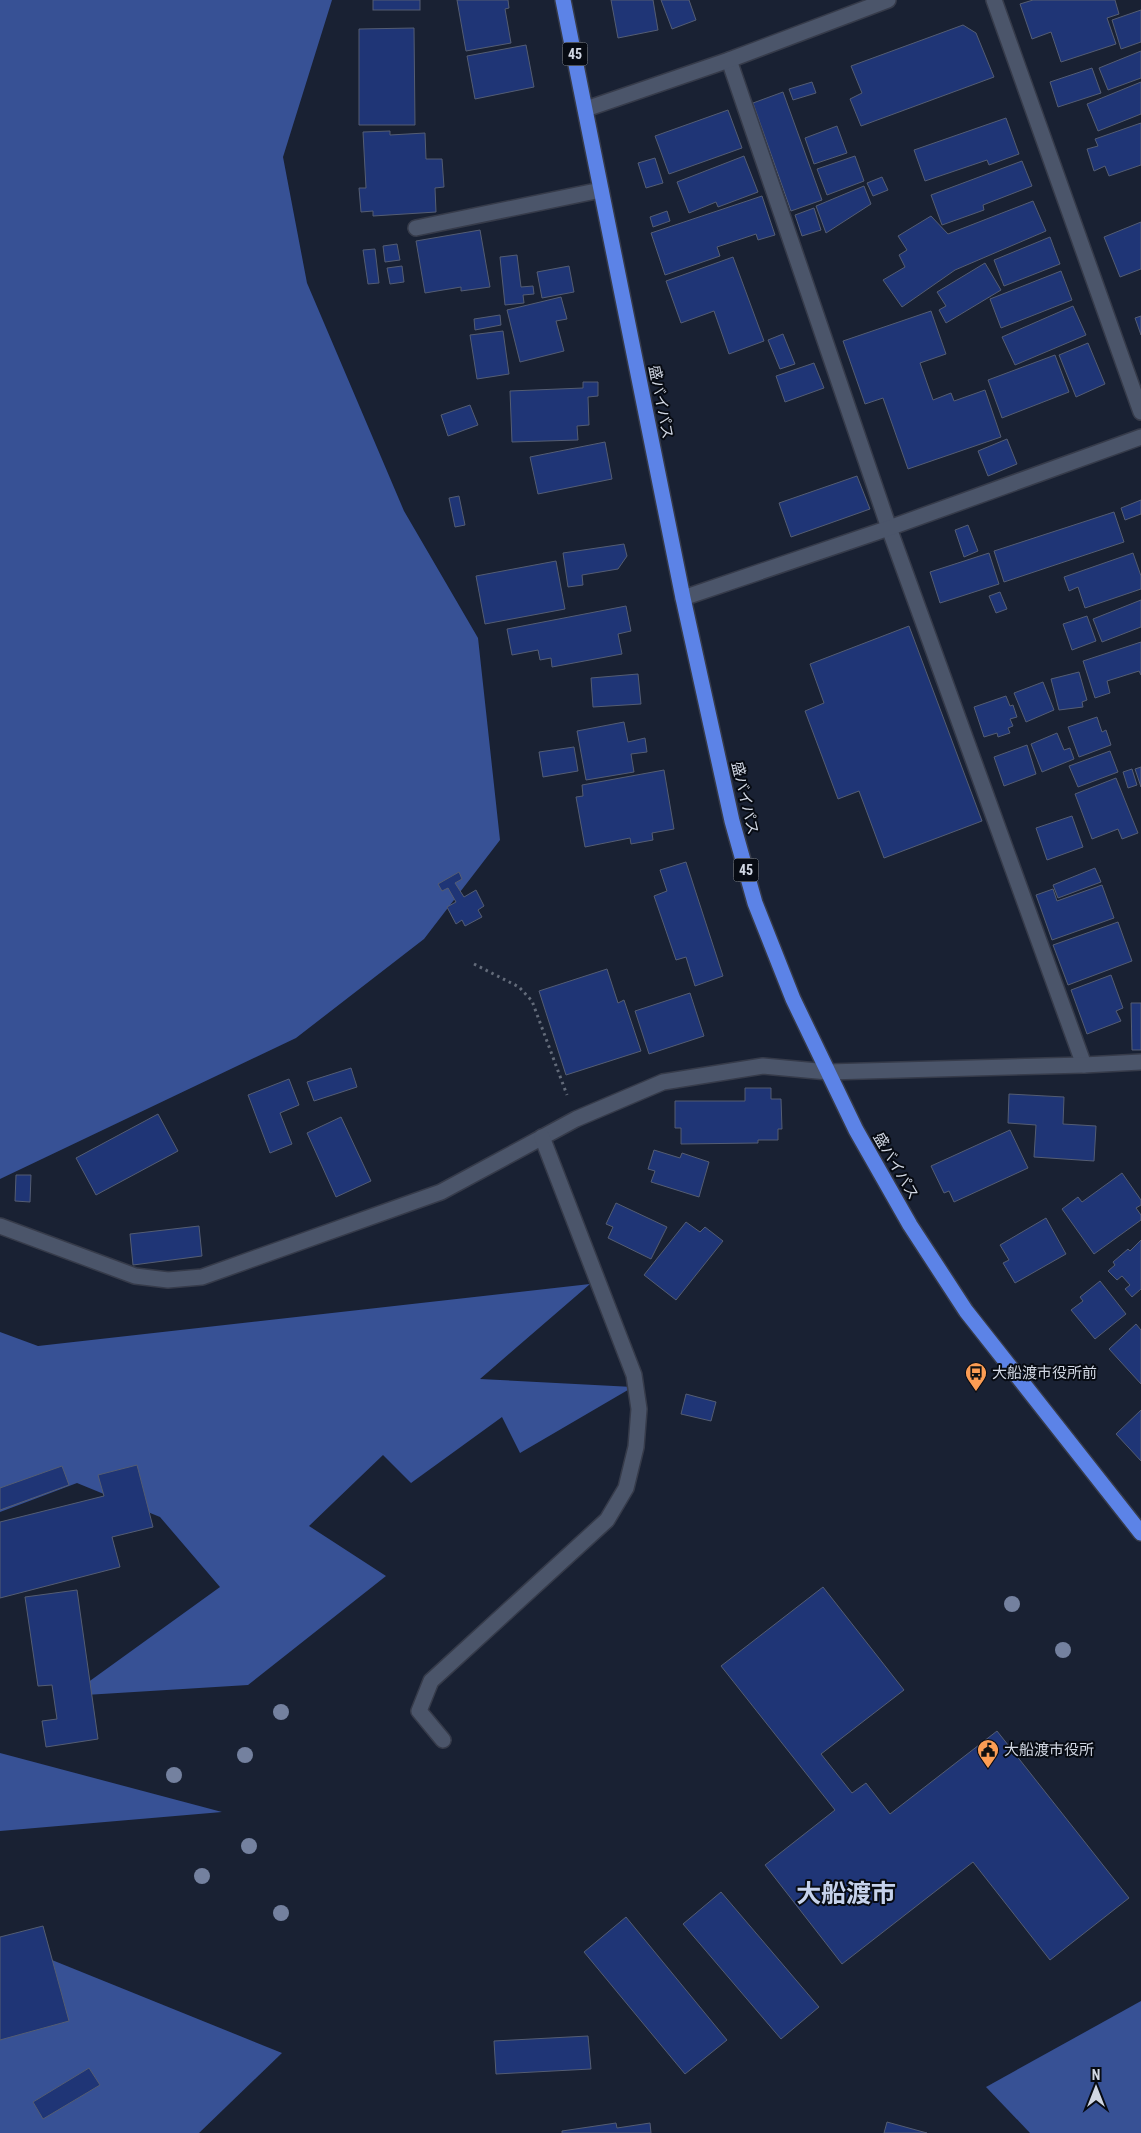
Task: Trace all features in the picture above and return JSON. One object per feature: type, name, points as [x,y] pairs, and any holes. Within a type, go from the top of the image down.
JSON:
[{"type":"highway","name":"盛バイパス","points":[[564,0],[683,598],[732,821],[755,903],[793,999],[856,1130],[905,1216],[966,1311],[1141,1533]]},
{"type":"street","points":[[586,109],[728,60],[888,0]]},
{"type":"street","points":[[994,0],[1141,412]]},
{"type":"street","points":[[728,60],[889,528],[1084,1065]]},
{"type":"street","points":[[416,228],[601,190]]},
{"type":"street","points":[[683,598],[889,528],[1141,437]]},
{"type":"street","points":[[0,1226],[135,1276],[168,1280],[202,1277],[441,1192],[576,1119],[663,1082],[763,1066],[828,1072],[1141,1062]]},
{"type":"street","points":[[443,1740],[419,1711],[432,1681],[607,1520],[626,1488],[636,1447],[639,1409],[634,1375],[542,1137]]},
{"type":"path","points":[[474,964],[519,987],[532,1001],[576,1119]]},
{"type":"shaded area","points":[[0,0],[332,0],[283,157],[307,283],[404,511],[478,638],[500,840],[424,939],[296,1038],[0,1179]]},
{"type":"shaded area","points":[[590,1284],[480,1379],[633,1387],[520,1453],[502,1417],[411,1483],[383,1455],[309,1526],[386,1576],[248,1685],[69,1696],[220,1587],[160,1517],[77,1483],[0,1512],[0,1332],[38,1346]]},
{"type":"shaded area","points":[[0,1753],[222,1812],[0,1831]]},
{"type":"shaded area","points":[[0,1939],[282,2053],[199,2133],[0,2133]]},
{"type":"shaded area","points":[[1141,2001],[1141,2133],[1030,2133],[986,2087]]},
{"type":"building","points":[[373,0],[420,0],[420,10],[373,10]]},
{"type":"building","points":[[457,0],[508,0],[509,8],[505,9],[511,43],[466,51]]},
{"type":"building","points":[[611,0],[653,0],[658,30],[618,38]]},
{"type":"building","points":[[661,0],[689,0],[696,20],[672,29]]},
{"type":"building","points":[[1033,0],[1115,0],[1119,14],[1107,18],[1116,44],[1061,62],[1051,32],[1032,39],[1020,4]]},
{"type":"building","points":[[1141,10],[1141,42],[1121,49],[1112,20]]},
{"type":"building","points":[[963,25],[976,33],[994,77],[861,126],[850,99],[862,93],[851,66]]},
{"type":"building","points":[[414,28],[415,125],[359,125],[359,29]]},
{"type":"building","points":[[526,45],[534,87],[475,99],[467,56]]},
{"type":"building","points":[[1141,51],[1141,78],[1108,90],[1099,68]]},
{"type":"building","points":[[1092,68],[1101,93],[1058,107],[1050,82]]},
{"type":"building","points":[[812,82],[816,93],[793,100],[789,89]]},
{"type":"building","points":[[1141,82],[1141,114],[1098,131],[1087,104]]},
{"type":"building","points":[[783,92],[822,200],[791,211],[753,103]]},
{"type":"building","points":[[728,110],[742,148],[669,174],[655,136]]},
{"type":"building","points":[[1006,118],[1019,154],[989,165],[987,160],[925,181],[914,150]]},
{"type":"building","points":[[1141,123],[1141,165],[1109,176],[1105,166],[1094,171],[1087,149],[1098,146],[1095,139]]},
{"type":"building","points":[[837,126],[847,153],[814,164],[805,138]]},
{"type":"building","points":[[390,131],[390,135],[425,133],[426,159],[442,159],[444,187],[435,188],[436,212],[373,216],[373,211],[361,212],[359,188],[366,188],[363,132]]},
{"type":"building","points":[[744,156],[758,192],[718,207],[716,202],[689,213],[677,182]]},
{"type":"building","points":[[855,156],[864,181],[827,195],[817,169]]},
{"type":"building","points":[[655,158],[663,183],[646,188],[638,163]]},
{"type":"building","points":[[1022,161],[1032,186],[983,205],[984,210],[942,225],[931,195]]},
{"type":"building","points":[[882,177],[888,190],[873,196],[867,183]]},
{"type":"building","points":[[864,186],[871,204],[826,233],[816,206]]},
{"type":"building","points":[[762,196],[775,235],[758,240],[756,234],[717,247],[720,256],[665,275],[651,233]]},
{"type":"building","points":[[1033,201],[1046,231],[955,270],[902,307],[883,280],[905,267],[899,255],[907,250],[898,236],[931,216],[948,234]]},
{"type":"building","points":[[814,208],[821,230],[802,236],[795,215]]},
{"type":"building","points":[[667,211],[670,221],[653,227],[650,217]]},
{"type":"building","points":[[1141,222],[1141,269],[1120,277],[1104,237]]},
{"type":"building","points":[[480,230],[490,287],[461,291],[461,287],[425,293],[416,241]]},
{"type":"building","points":[[1050,237],[1060,264],[1004,286],[994,260]]},
{"type":"building","points":[[397,244],[400,260],[385,262],[383,246]]},
{"type":"building","points":[[375,249],[379,283],[368,284],[363,250]]},
{"type":"building","points":[[517,255],[521,287],[533,286],[534,294],[523,295],[524,303],[505,305],[500,257]]},
{"type":"building","points":[[733,257],[764,341],[729,354],[714,311],[681,323],[666,281]]},
{"type":"building","points":[[985,263],[1001,290],[946,323],[939,310],[946,306],[937,292]]},
{"type":"building","points":[[402,266],[404,282],[390,284],[387,268]]},
{"type":"building","points":[[569,266],[574,292],[542,298],[537,272]]},
{"type":"building","points":[[1061,271],[1072,300],[1001,328],[990,299]]},
{"type":"building","points":[[561,297],[567,319],[556,321],[564,351],[520,362],[507,310]]},
{"type":"building","points":[[1073,306],[1086,335],[1015,365],[1002,337]]},
{"type":"building","points":[[931,311],[946,354],[920,363],[933,400],[951,393],[954,401],[985,390],[1001,437],[908,469],[883,398],[865,404],[843,341]]},
{"type":"building","points":[[500,315],[501,325],[475,330],[474,319]]},
{"type":"building","points":[[1141,316],[1141,335],[1135,318]]},
{"type":"building","points":[[503,331],[509,374],[477,379],[470,335]]},
{"type":"building","points":[[783,334],[795,364],[780,369],[768,340]]},
{"type":"building","points":[[1088,343],[1105,384],[1076,397],[1059,355]]},
{"type":"building","points":[[1055,355],[1069,392],[1002,418],[988,380]]},
{"type":"building","points":[[814,363],[824,388],[785,402],[776,376]]},
{"type":"building","points":[[583,382],[598,382],[598,396],[588,397],[589,425],[577,426],[578,440],[512,442],[510,391],[583,388]]},
{"type":"building","points":[[470,405],[478,425],[448,436],[441,415]]},
{"type":"building","points":[[1007,439],[1017,464],[988,476],[978,451]]},
{"type":"building","points":[[605,442],[612,479],[538,494],[530,457]]},
{"type":"building","points":[[857,476],[870,509],[791,537],[779,503]]},
{"type":"building","points":[[459,496],[465,525],[455,527],[449,498]]},
{"type":"building","points":[[1141,500],[1141,514],[1125,520],[1121,508]]},
{"type":"building","points":[[1114,512],[1124,542],[1004,582],[994,551]]},
{"type":"building","points":[[968,525],[978,551],[964,557],[955,530]]},
{"type":"building","points":[[624,544],[627,556],[618,569],[582,575],[583,585],[568,587],[563,553]]},
{"type":"building","points":[[989,553],[999,584],[940,603],[930,572]]},
{"type":"building","points":[[1133,553],[1141,576],[1141,589],[1085,608],[1078,587],[1069,591],[1064,577]]},
{"type":"building","points":[[556,561],[565,609],[485,624],[476,576]]},
{"type":"building","points":[[1000,592],[1007,609],[996,613],[989,596]]},
{"type":"building","points":[[1141,600],[1141,627],[1102,642],[1093,619]]},
{"type":"building","points":[[626,606],[631,631],[618,634],[622,654],[552,667],[551,658],[540,660],[538,650],[512,655],[507,629]]},
{"type":"building","points":[[1087,616],[1096,641],[1072,650],[1063,624]]},
{"type":"building","points":[[909,626],[982,821],[884,858],[859,791],[838,799],[805,711],[824,703],[810,664]]},
{"type":"building","points":[[1141,642],[1141,675],[1139,671],[1107,681],[1110,693],[1095,698],[1083,661]]},
{"type":"building","points":[[1079,672],[1087,700],[1082,702],[1083,707],[1059,710],[1051,679]]},
{"type":"building","points":[[638,674],[641,704],[593,707],[591,678]]},
{"type":"building","points":[[1043,682],[1054,710],[1026,722],[1014,693]]},
{"type":"building","points":[[1006,696],[1010,706],[1013,705],[1017,717],[1010,719],[1013,726],[1008,728],[1010,733],[998,737],[997,733],[984,737],[974,707]]},
{"type":"building","points":[[1097,717],[1102,732],[1106,730],[1111,745],[1079,757],[1068,727]]},
{"type":"building","points":[[624,722],[628,742],[645,738],[647,752],[631,754],[634,772],[586,780],[577,731]]},
{"type":"building","points":[[1057,733],[1064,750],[1070,748],[1074,759],[1042,772],[1031,744]]},
{"type":"building","points":[[1027,745],[1036,774],[1004,786],[994,757]]},
{"type":"building","points":[[574,747],[578,771],[543,777],[539,752]]},
{"type":"building","points":[[1110,751],[1118,772],[1078,787],[1069,766]]},
{"type":"building","points":[[1141,767],[1141,787],[1135,769]]},
{"type":"building","points":[[1132,769],[1137,785],[1128,788],[1123,772]]},
{"type":"building","points":[[664,770],[674,829],[652,833],[653,840],[631,844],[630,838],[585,847],[576,797],[583,796],[582,785]]},
{"type":"building","points":[[1116,778],[1138,833],[1122,839],[1118,829],[1092,839],[1075,794]]},
{"type":"building","points":[[1072,816],[1083,847],[1047,860],[1036,828]]},
{"type":"building","points":[[686,862],[723,976],[695,986],[686,957],[676,960],[654,896],[667,891],[660,870]]},
{"type":"building","points":[[1095,868],[1101,882],[1058,898],[1053,885]]},
{"type":"building","points":[[459,872],[462,879],[455,883],[464,897],[476,890],[484,906],[478,910],[482,917],[465,926],[462,920],[456,924],[447,907],[456,902],[448,888],[442,891],[438,884]]},
{"type":"building","points":[[1102,885],[1114,918],[1052,940],[1036,895],[1053,889],[1057,901]]},
{"type":"building","points":[[1118,922],[1132,961],[1068,985],[1053,945]]},
{"type":"building","points":[[607,969],[618,1003],[624,1000],[641,1051],[566,1075],[539,991]]},
{"type":"building","points":[[1111,975],[1123,1008],[1116,1011],[1121,1021],[1087,1034],[1071,990]]},
{"type":"building","points":[[690,993],[704,1036],[649,1054],[635,1011]]},
{"type":"building","points":[[1131,1003],[1141,1003],[1141,1050],[1132,1050]]},
{"type":"building","points":[[351,1068],[357,1087],[314,1101],[307,1082]]},
{"type":"building","points":[[289,1079],[299,1105],[280,1113],[292,1144],[270,1153],[248,1095]]},
{"type":"building","points":[[745,1088],[771,1088],[771,1099],[781,1099],[782,1129],[778,1129],[778,1140],[758,1140],[758,1143],[681,1144],[681,1128],[675,1128],[675,1101],[745,1101]]},
{"type":"building","points":[[1009,1094],[1064,1097],[1063,1124],[1096,1126],[1094,1161],[1034,1157],[1036,1125],[1008,1123]]},
{"type":"building","points":[[158,1114],[178,1151],[96,1195],[76,1158]]},
{"type":"building","points":[[341,1117],[371,1181],[336,1197],[307,1133]]},
{"type":"building","points":[[1010,1130],[1028,1168],[954,1202],[949,1191],[944,1193],[931,1166]]},
{"type":"building","points":[[654,1150],[680,1158],[682,1153],[709,1162],[699,1197],[651,1182],[655,1171],[648,1169]]},
{"type":"building","points":[[1122,1173],[1141,1200],[1141,1205],[1136,1208],[1141,1215],[1141,1220],[1094,1254],[1062,1209],[1078,1197],[1082,1202]]},
{"type":"building","points":[[16,1175],[31,1175],[30,1202],[15,1201]]},
{"type":"building","points":[[616,1203],[667,1227],[651,1259],[608,1238],[613,1227],[606,1224]]},
{"type":"building","points":[[1046,1218],[1066,1254],[1015,1283],[1003,1263],[1009,1260],[1000,1245]]},
{"type":"building","points":[[686,1222],[700,1232],[705,1227],[723,1241],[676,1300],[644,1275]]},
{"type":"building","points":[[199,1226],[202,1256],[133,1265],[130,1234]]},
{"type":"building","points":[[1141,1240],[1141,1289],[1132,1297],[1125,1289],[1130,1285],[1122,1276],[1117,1280],[1108,1271],[1115,1265],[1113,1262],[1128,1249],[1130,1251]]},
{"type":"building","points":[[1100,1281],[1126,1314],[1095,1339],[1071,1310],[1083,1301],[1080,1297]]},
{"type":"building","points":[[1136,1324],[1141,1330],[1141,1384],[1109,1349]]},
{"type":"building","points":[[686,1394],[716,1402],[711,1421],[681,1414]]},
{"type":"building","points":[[1141,1410],[1141,1461],[1116,1434]]},
{"type":"building","points":[[137,1465],[153,1527],[112,1537],[120,1567],[0,1598],[0,1522],[104,1496],[98,1475]]},
{"type":"building","points":[[62,1466],[69,1485],[0,1510],[0,1488]]},
{"type":"building","name":"大船渡市役所","points":[[823,1587],[904,1690],[821,1754],[852,1793],[866,1783],[890,1814],[997,1731],[1129,1898],[1050,1960],[973,1862],[842,1964],[765,1865],[835,1810],[721,1666]]},
{"type":"building","points":[[77,1590],[98,1739],[46,1747],[42,1721],[57,1719],[52,1685],[38,1686],[25,1597]]},
{"type":"building","points":[[721,1892],[819,2007],[781,2039],[683,1924]]},
{"type":"building","points":[[626,1917],[727,2040],[685,2074],[584,1952]]},
{"type":"building","points":[[43,1926],[69,2021],[0,2040],[0,1937]]},
{"type":"building","points":[[588,2036],[591,2069],[496,2074],[494,2041]]},
{"type":"building","points":[[89,2068],[100,2085],[43,2119],[33,2102]]},
{"type":"building","points":[[887,2122],[927,2133],[884,2133]]},
{"type":"building","points":[[616,2123],[617,2128],[650,2123],[651,2133],[562,2133],[562,2131]]},
{"type":"place","name":"大船渡市役所前","points":[[976,1392]]},
{"type":"place","name":"大船渡市役所","points":[[988,1769]]},
{"type":"district","name":"大船渡市","points":[[846,1893]]}]
